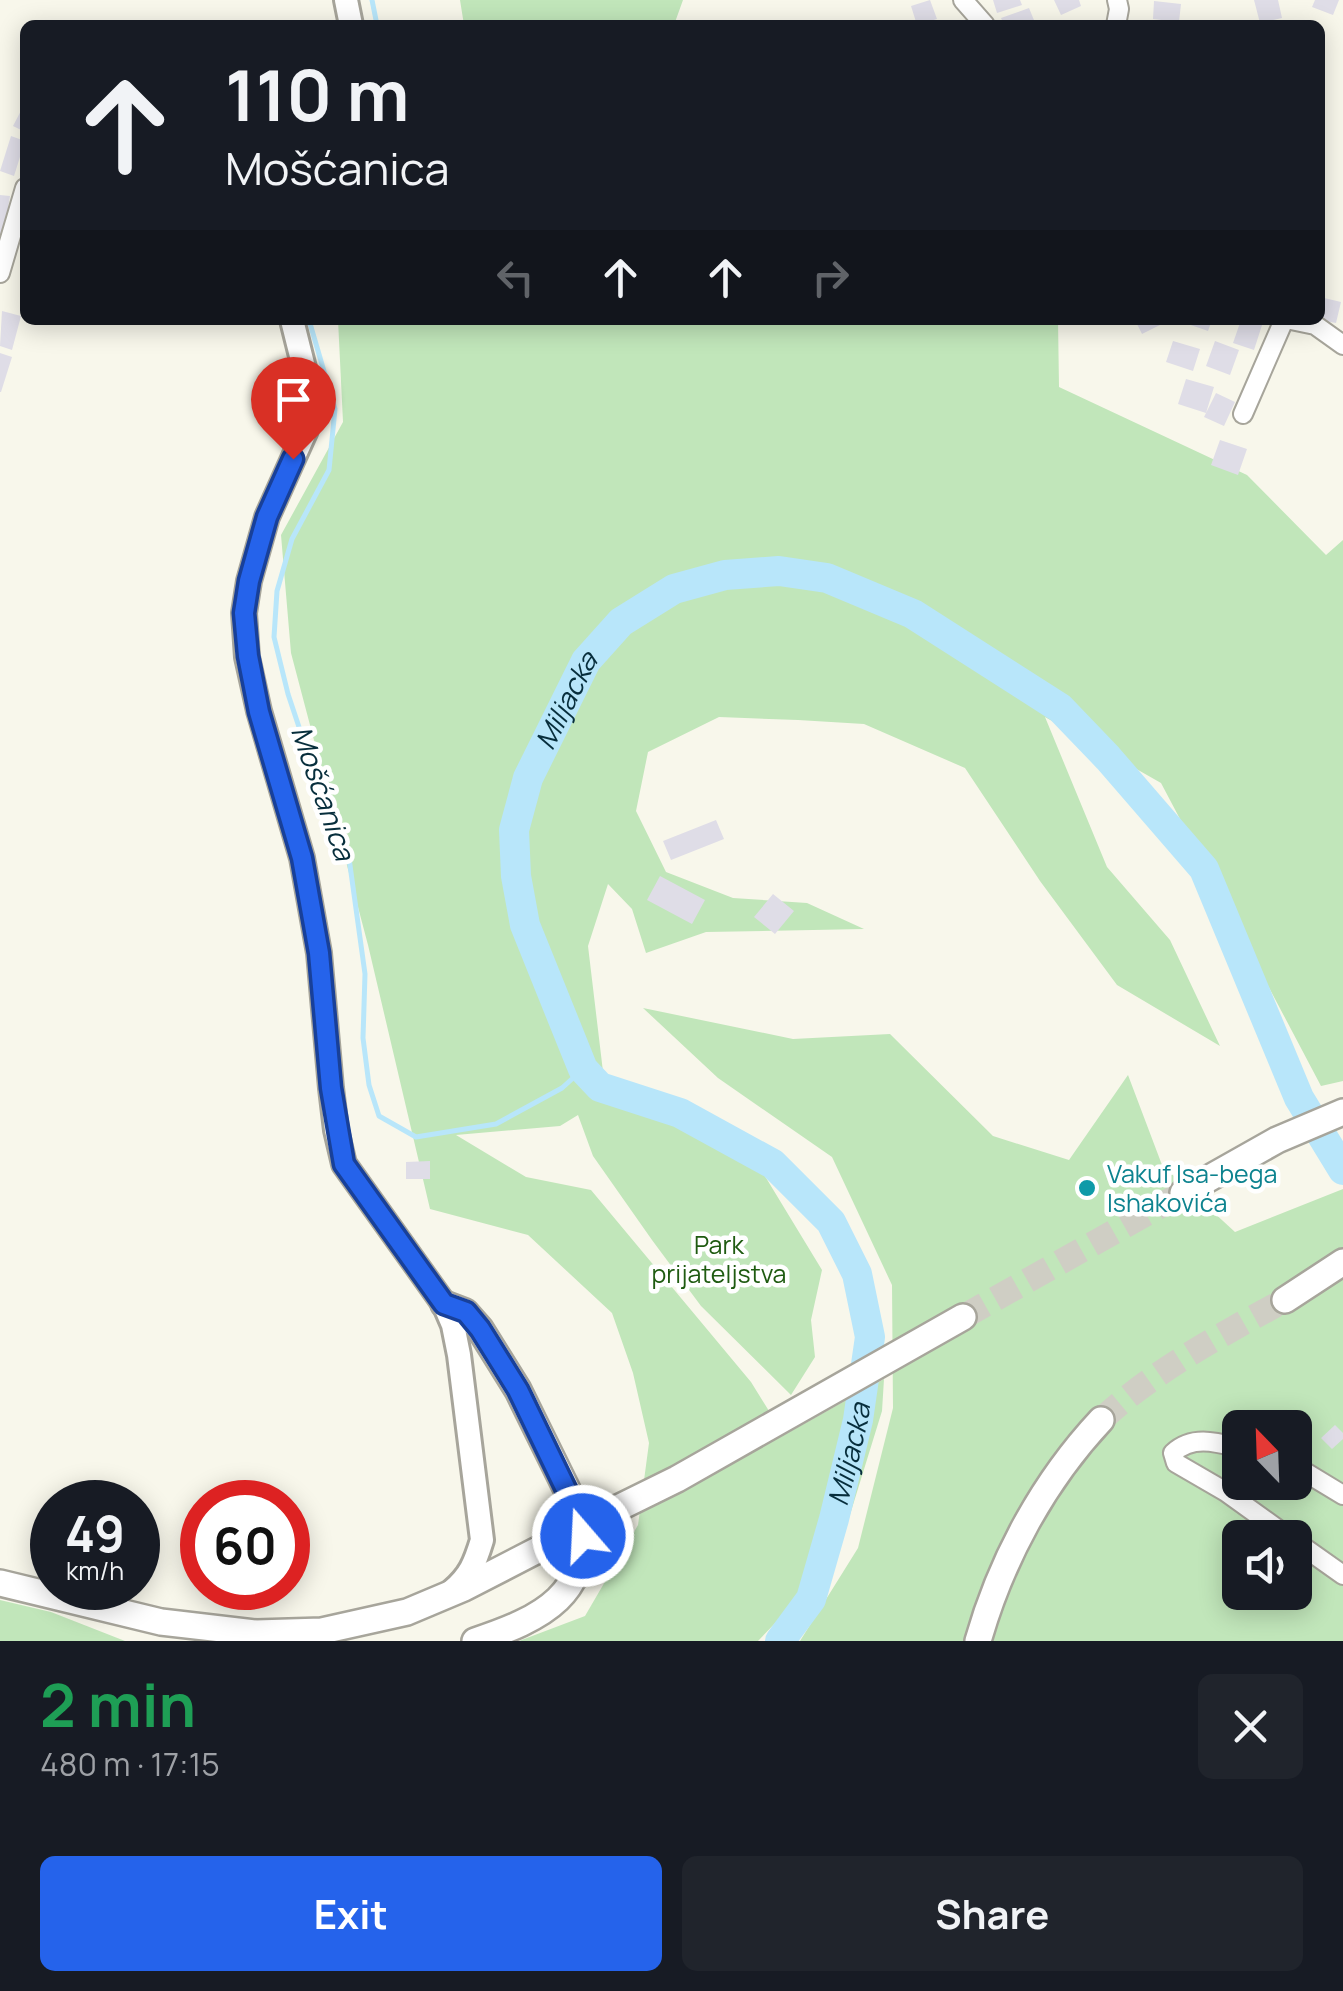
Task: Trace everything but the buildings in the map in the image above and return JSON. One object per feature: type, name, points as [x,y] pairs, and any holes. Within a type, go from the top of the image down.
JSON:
[{"type":"main road","points":[[293,325],[305,372],[306,430],[267,517],[249,581],[244,613],[248,656],[259,712],[302,858],[319,953],[331,1088],[344,1164],[444,1304],[459,1355],[482,1540],[466,1580],[446,1596]]},
{"type":"main road","points":[[1183,1193],[1277,1140],[1343,1112]]},
{"type":"main road","points":[[1285,1300],[1337,1266]]},
{"type":"main road","points":[[444,1304],[466,1312],[518,1390],[578,1514],[583,1536],[581,1559],[570,1588],[512,1629],[475,1641]]},
{"type":"main road","points":[[0,1583],[160,1622],[256,1633],[322,1631],[407,1612],[677,1479],[963,1316]]},
{"type":"main road","points":[[978,1641],[1016,1543],[1074,1449],[1101,1420]]},
{"type":"main road","points":[[482,1540],[518,1552],[547,1545]]},
{"type":"main road","points":[[160,1622],[184,1641]]},
{"type":"street","points":[[963,0],[981,20]]},
{"type":"street","points":[[0,274],[20,205]]},
{"type":"street","points":[[1243,414],[1286,325]]},
{"type":"street","points":[[1316,325],[1343,345]]},
{"type":"street","points":[[1222,1444],[1197,1442],[1180,1446],[1173,1453],[1176,1463],[1222,1490]]},
{"type":"street","points":[[1312,1476],[1343,1495]]},
{"type":"street","points":[[1237,1500],[1266,1520]]},
{"type":"street","points":[[1312,1553],[1343,1575]]},
{"type":"green space","points":[[460,0],[683,0],[676,20],[463,20]]},
{"type":"green space","name":"Park prijateljstva","points":[[338,325],[1058,325],[1059,387],[1247,475],[1326,555],[1343,540],[1343,1081],[1321,1086],[1161,783],[1045,717],[1107,867],[1170,940],[1220,1046],[1117,985],[1040,881],[965,768],[864,724],[798,720],[719,717],[648,752],[636,811],[666,872],[733,898],[807,903],[864,929],[706,932],[646,953],[632,909],[608,884],[588,946],[604,1080],[760,1168],[822,1270],[811,1320],[815,1357],[791,1395],[701,1306],[593,1156],[578,1115],[560,1126],[456,1135],[526,1177],[591,1190],[751,1382],[784,1435],[884,1379],[882,1411],[836,1560],[758,1641],[519,1641],[585,1616],[638,1525],[649,1443],[633,1373],[612,1313],[528,1235],[430,1209],[368,945],[291,653],[281,535],[343,422]]},
{"type":"green space","points":[[643,1008],[793,1039],[890,1034],[993,1136],[1069,1160],[1128,1075],[1162,1165],[1235,1232],[1343,1189],[1343,1641],[800,1641],[858,1548],[893,1408],[892,1285],[832,1157],[718,1078]]},
{"type":"green space","points":[[0,1600],[51,1612],[125,1641],[0,1641]]},
{"type":"waterway","name":"Mošćanica","points":[[372,0],[376,20]]},
{"type":"waterway","name":"Mošćanica","points":[[310,325],[335,409],[329,470],[292,539],[277,591],[274,637],[313,769],[349,858],[365,974],[363,1038],[369,1085],[379,1116],[416,1137],[496,1124],[562,1088],[583,1069]]},
{"type":"waterway","name":"Miljacka","points":[[780,1641],[811,1599],[858,1420],[870,1337],[857,1274],[831,1222],[773,1164],[680,1113],[600,1087],[583,1069],[525,925],[516,876],[514,830],[528,778],[586,661],[621,622],[674,589],[725,575],[779,571],[827,578],[913,614],[1060,708],[1204,869],[1299,1098],[1343,1170]]},
{"type":"tunnel","points":[[963,1317],[1183,1193]]},
{"type":"tunnel","points":[[1101,1420],[1166,1369],[1285,1300]]},
{"type":"place","name":"Vakuf Isa-bega Ishakovića","points":[[1087,1188]]},
{"type":"route","points":[[293,459],[267,517],[244,613],[259,712],[302,858],[319,953],[331,1088],[344,1164],[444,1304],[466,1312],[480,1329],[518,1390],[551,1455],[578,1514],[583,1536]]}]
